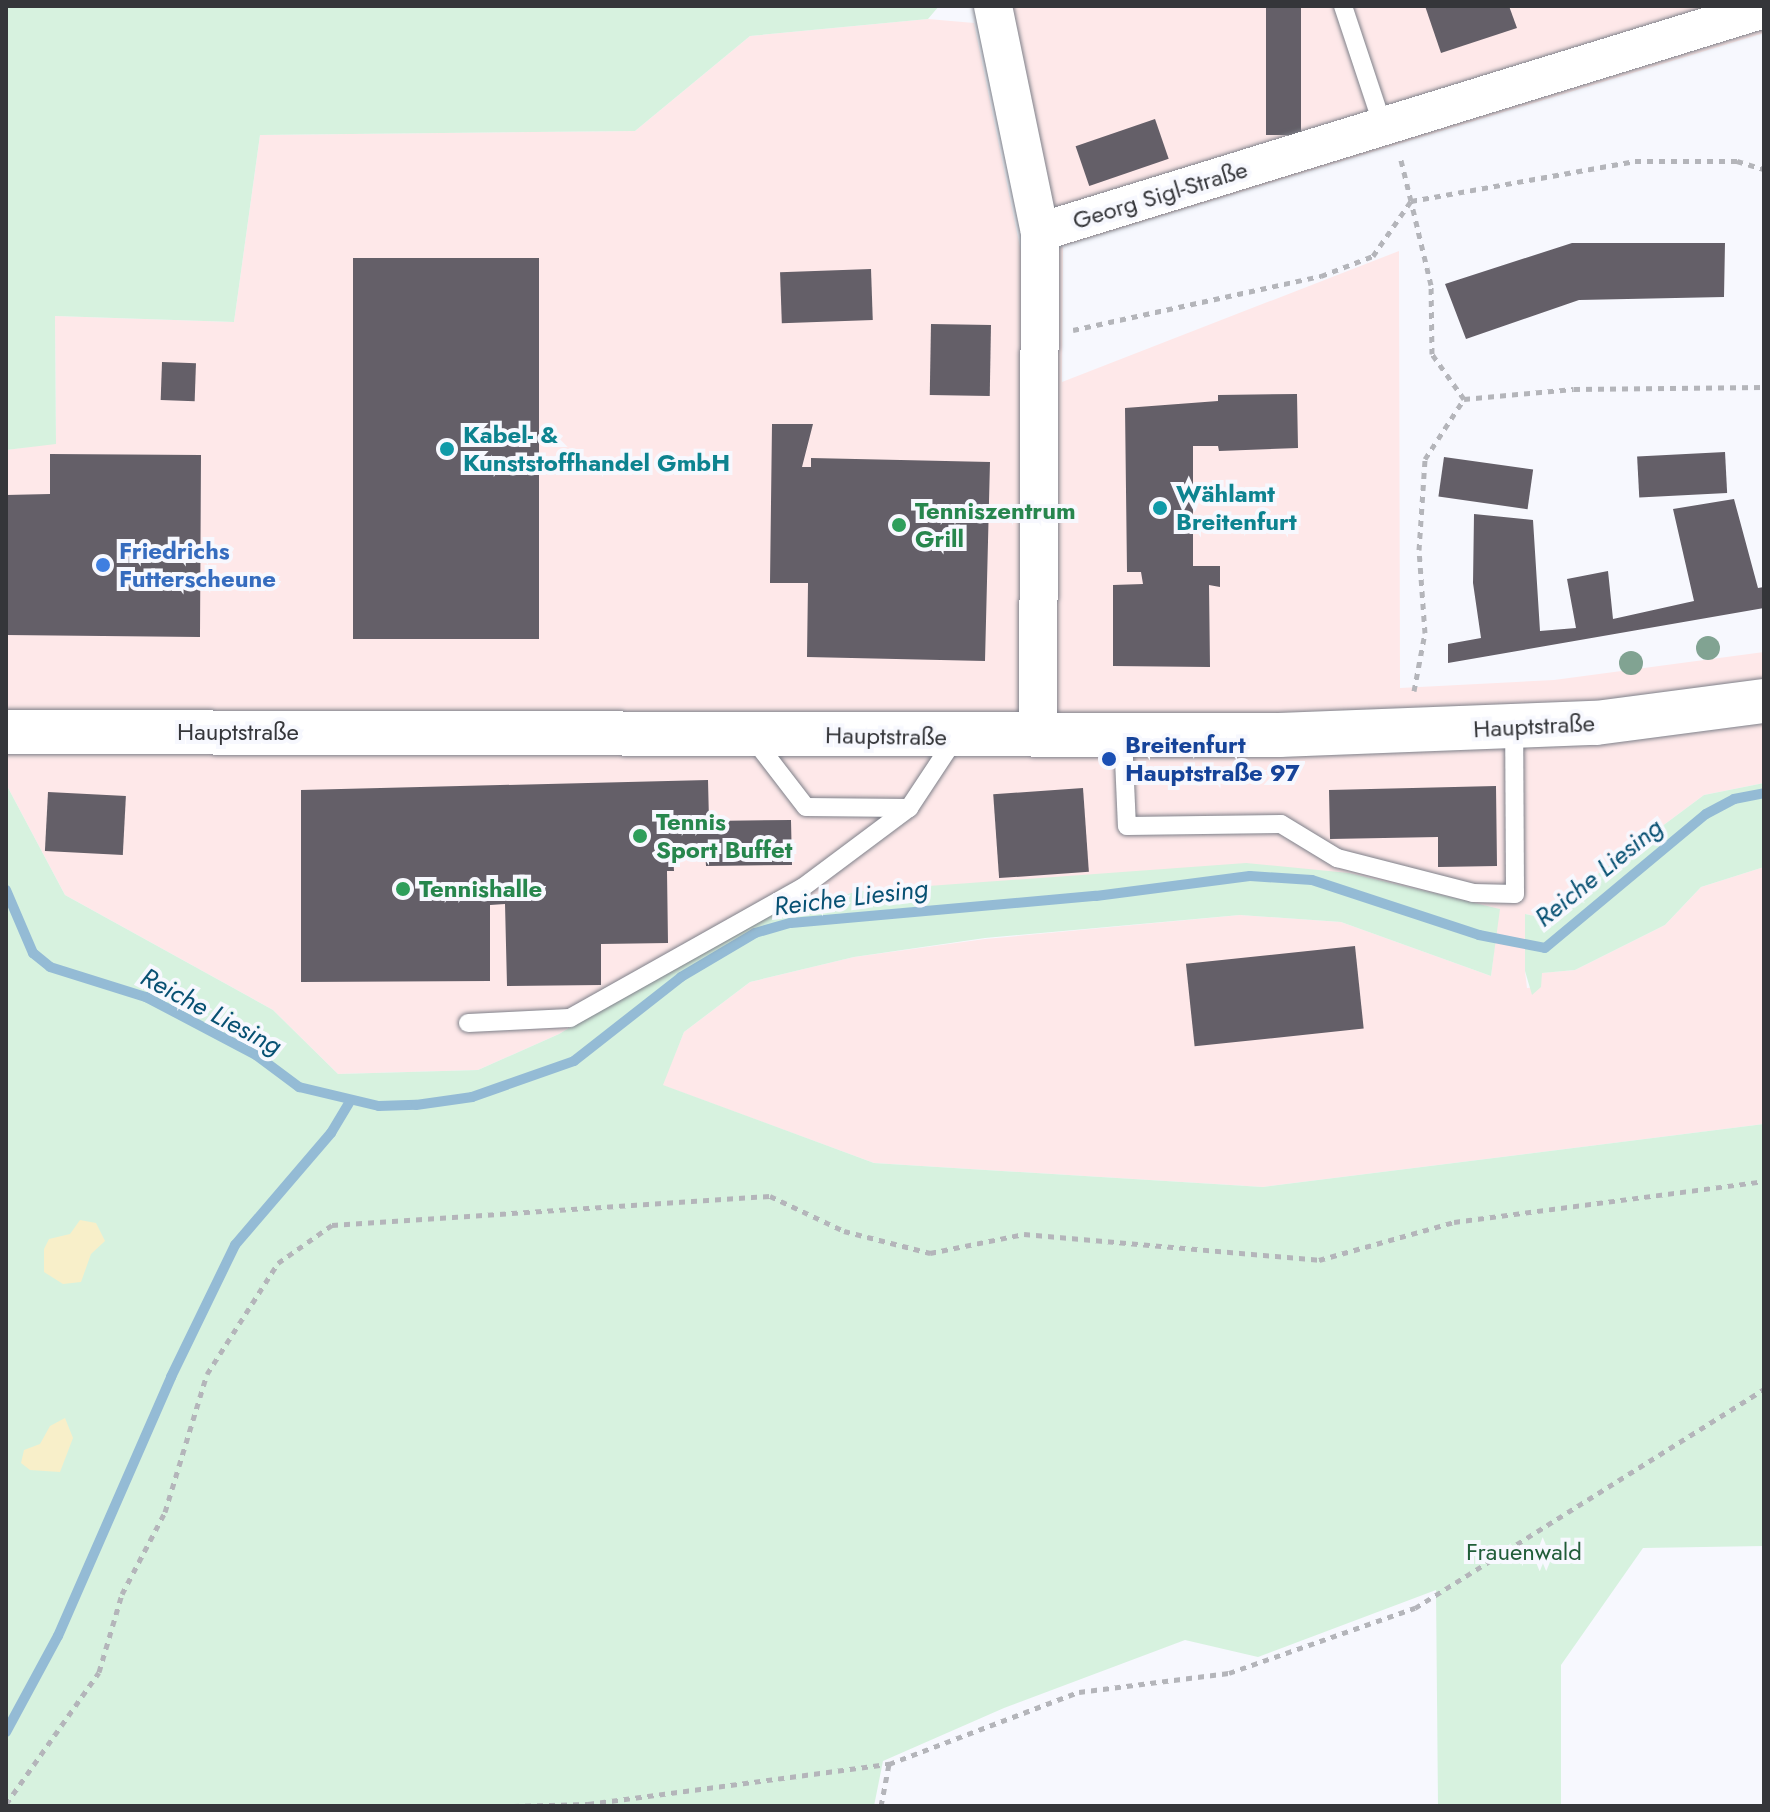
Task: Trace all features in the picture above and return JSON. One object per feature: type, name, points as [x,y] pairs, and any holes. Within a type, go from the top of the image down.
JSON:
[{"type":"main road","name":"Hauptstraße","points":[[6,732],[749,733],[1038,738],[1514,727],[1628,720],[1764,701]]},
{"type":"street","points":[[993,6],[1040,232]]},
{"type":"street","name":"Georg Sigl-Straße","points":[[1038,738],[1040,232],[1764,9]]},
{"type":"lane","points":[[1343,6],[1387,125]]},
{"type":"lane","points":[[1123,736],[1127,826],[1281,824],[1337,858],[1473,893],[1515,894],[1514,727]]},
{"type":"lane","points":[[749,733],[806,807],[909,808]]},
{"type":"lane","points":[[468,1023],[570,1018],[802,888],[909,808],[956,737]]},
{"type":"path","points":[[1387,125],[1411,201],[1431,285],[1432,354],[1464,399]]},
{"type":"path","points":[[1041,338],[1321,276],[1373,256],[1411,201],[1635,161],[1737,161],[1764,169]]},
{"type":"path","points":[[1464,399],[1574,389],[1764,387]]},
{"type":"path","points":[[1411,731],[1425,633],[1419,550],[1425,459],[1464,399]]},
{"type":"path","points":[[6,1804],[99,1672],[122,1594],[165,1512],[207,1374],[278,1263],[332,1225],[770,1196],[844,1231],[930,1253],[1024,1234],[1319,1260],[1454,1222],[1764,1181]]},
{"type":"path","points":[[513,1806],[588,1804],[889,1764],[1079,1692],[1229,1673],[1415,1608],[1764,1389]]},
{"type":"path","points":[[881,1806],[889,1764]]},
{"type":"path","points":[[588,1804],[597,1806]]},
{"type":"shaded area","points":[[1006,6],[1764,6],[1764,33],[1063,246],[1062,382],[1399,251],[1400,688],[1554,680],[1764,652],[1764,783],[1704,795],[1540,917],[1526,914],[1525,971],[1527,988],[1541,987],[1541,973],[1575,970],[1665,925],[1701,887],[1764,867],[1764,1124],[1263,1187],[874,1163],[662,1085],[684,1032],[750,982],[854,957],[985,939],[1240,915],[1341,922],[1491,976],[1499,909],[1349,873],[1111,875],[859,891],[757,918],[559,1034],[478,1070],[338,1074],[273,1010],[65,895],[6,784],[6,450],[56,443],[55,316],[234,322],[260,135],[635,131],[750,36],[928,19],[974,23],[1021,252],[1062,247]]},
{"type":"green space","points":[[6,6],[939,6],[928,19],[750,36],[635,131],[260,135],[234,322],[55,316],[56,444],[6,450]]},
{"type":"green space","points":[[1764,783],[1764,867],[1701,887],[1665,925],[1575,970],[1542,973],[1541,987],[1532,995],[1525,971],[1525,914],[1540,917],[1704,795]]},
{"type":"green space","name":"Frauenwald","points":[[6,784],[65,895],[273,1010],[338,1074],[478,1070],[559,1034],[757,918],[859,891],[1246,863],[1349,873],[1500,909],[1491,976],[1341,922],[1240,915],[985,938],[854,957],[750,982],[684,1032],[663,1085],[874,1163],[1263,1187],[1764,1124],[1764,1546],[1643,1548],[1561,1665],[1561,1806],[1438,1806],[1436,1590],[1258,1657],[1185,1640],[1004,1708],[883,1761],[874,1806],[6,1806]]},
{"type":"sand","points":[[80,1220],[96,1223],[105,1241],[91,1254],[81,1282],[63,1284],[44,1272],[44,1249],[49,1239],[70,1234]]},
{"type":"sand","points":[[65,1418],[73,1438],[60,1472],[30,1470],[21,1463],[24,1450],[40,1444],[50,1426]]},
{"type":"building","points":[[1266,6],[1301,6],[1301,135],[1266,135]]},
{"type":"building","points":[[1425,6],[1509,6],[1517,28],[1441,53]]},
{"type":"building","points":[[1155,119],[1169,159],[1089,186],[1076,146]]},
{"type":"building","points":[[1572,243],[1725,243],[1724,297],[1579,300],[1466,339],[1445,284]]},
{"type":"building","name":"Kabel- & Kunststoffhandel GmbH","points":[[353,258],[539,258],[539,639],[353,639]]},
{"type":"building","points":[[871,269],[873,320],[782,323],[780,272]]},
{"type":"building","points":[[931,324],[991,325],[990,396],[930,395]]},
{"type":"building","points":[[162,362],[196,363],[195,401],[161,400]]},
{"type":"building","name":"Wählamt Breitenfurt","points":[[1297,394],[1298,448],[1219,451],[1218,446],[1193,446],[1193,566],[1220,566],[1220,587],[1209,585],[1210,667],[1113,666],[1113,585],[1143,584],[1141,572],[1127,572],[1125,408],[1218,401],[1218,395]]},
{"type":"building","name":"Tenniszentrum Grill","points":[[772,424],[813,424],[802,467],[811,467],[811,458],[990,462],[985,661],[807,657],[808,583],[770,583]]},
{"type":"building","points":[[1725,452],[1727,493],[1639,498],[1637,457]]},
{"type":"building","name":"Friedrichs Futterscheune","points":[[50,454],[201,455],[200,637],[6,635],[6,495],[50,494]]},
{"type":"building","points":[[1444,457],[1533,470],[1528,509],[1438,497]]},
{"type":"building","points":[[1734,499],[1758,588],[1764,587],[1764,608],[1448,663],[1448,644],[1481,638],[1473,583],[1474,514],[1533,520],[1540,631],[1576,628],[1567,579],[1608,571],[1613,619],[1694,601],[1673,509]]},
{"type":"building","points":[[708,780],[709,821],[791,820],[792,865],[706,866],[705,851],[673,851],[674,871],[667,871],[668,943],[601,944],[601,985],[507,986],[505,904],[490,905],[490,981],[301,982],[301,790]]},
{"type":"building","points":[[1496,786],[1497,866],[1438,867],[1438,837],[1330,839],[1329,790]]},
{"type":"building","points":[[1083,788],[1089,872],[999,878],[993,794]]},
{"type":"building","points":[[48,792],[126,796],[123,855],[45,851]]},
{"type":"building","points":[[1355,946],[1364,1029],[1195,1046],[1186,964]]},
{"type":"waterway","name":"Reiche Liesing","points":[[6,890],[33,953],[50,967],[146,997],[256,1055],[299,1087],[379,1106],[416,1105],[472,1097],[574,1061],[681,977],[755,933],[791,923],[1096,896],[1250,876],[1312,880],[1479,935],[1545,948],[1706,814],[1734,799],[1764,793]]},
{"type":"waterway","points":[[6,1732],[58,1636],[171,1377],[235,1245],[331,1133],[350,1101]]},
{"type":"place","name":"Kabel- & Kunststoffhandel GmbH","points":[[447,449]]},
{"type":"place","name":"Wählamt Breitenfurt","points":[[1160,508]]},
{"type":"place","name":"Tenniszentrum Grill","points":[[899,525]]},
{"type":"place","name":"Friedrichs Futterscheune","points":[[103,565]]},
{"type":"place","name":"Breitenfurt Hauptstraße 97","points":[[1109,759]]},
{"type":"place","name":"Tennis Sport Buffet","points":[[640,836]]},
{"type":"place","name":"Tennishalle","points":[[403,889]]}]
